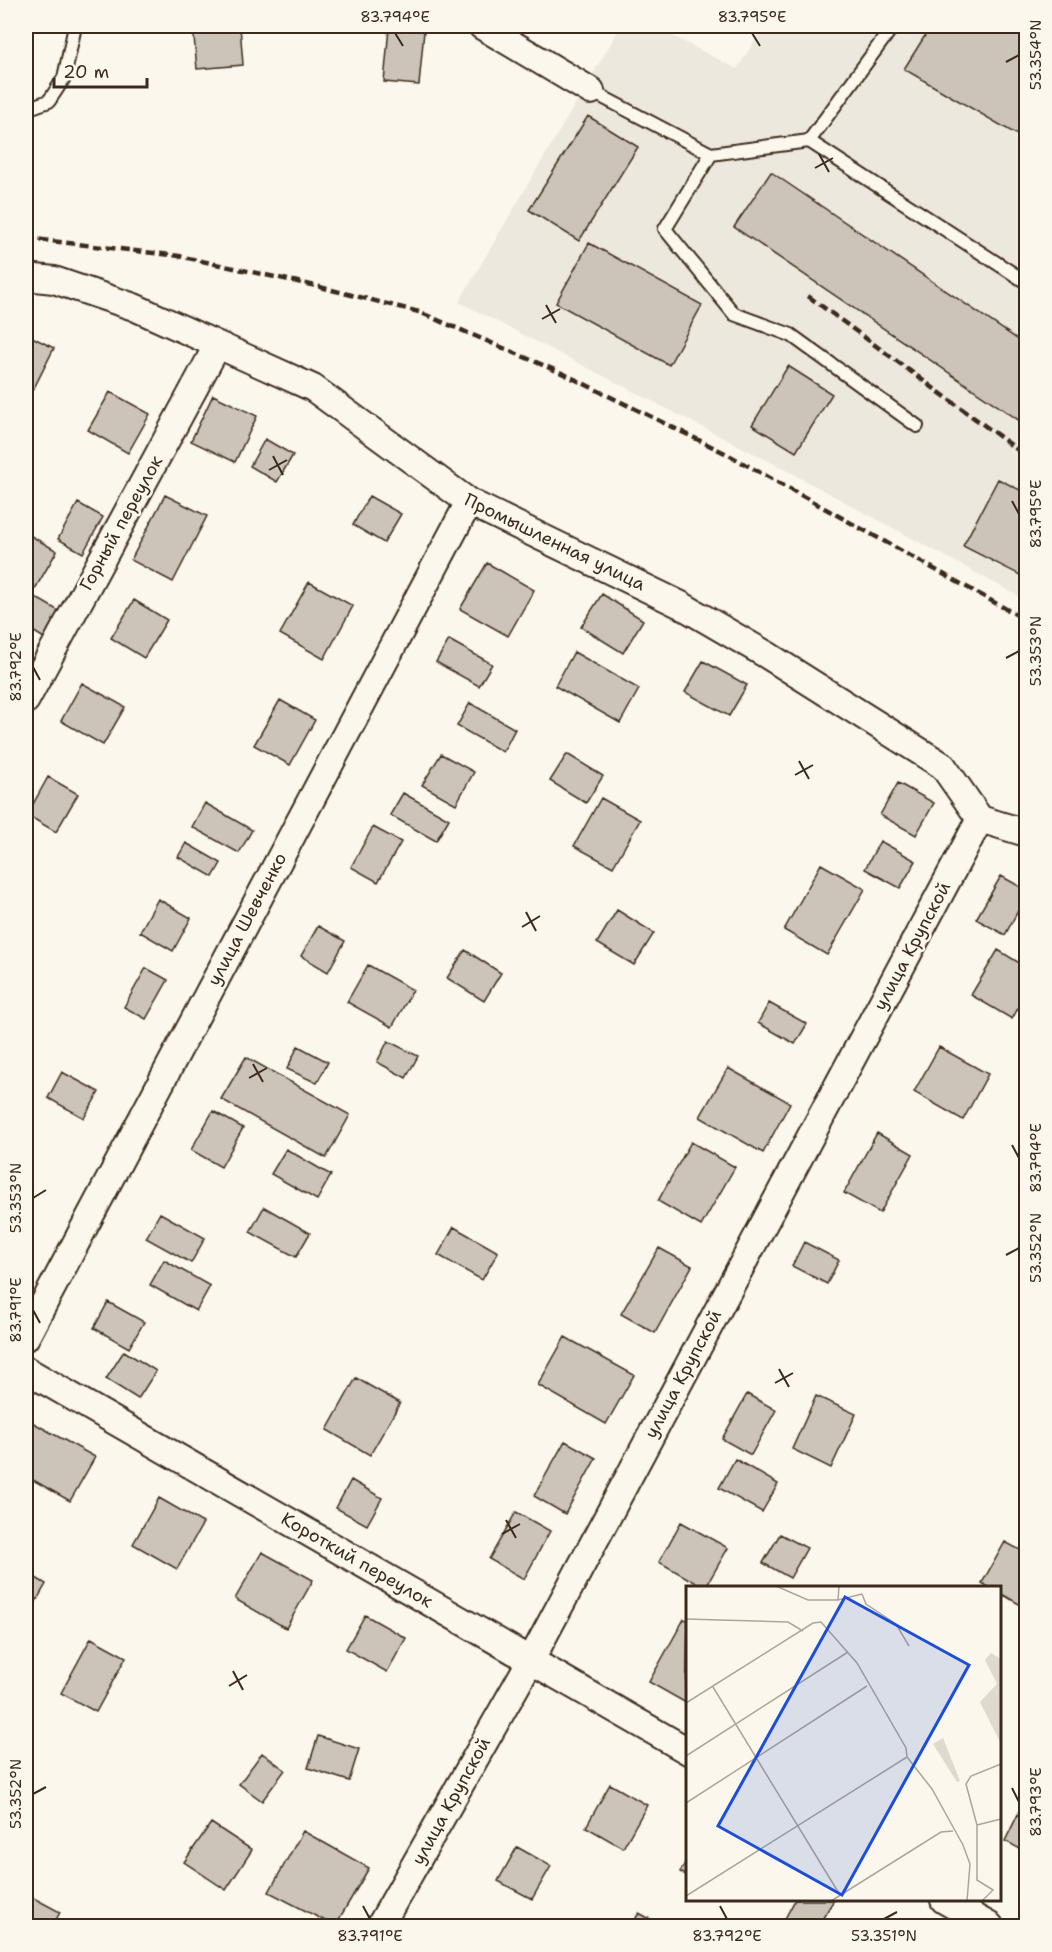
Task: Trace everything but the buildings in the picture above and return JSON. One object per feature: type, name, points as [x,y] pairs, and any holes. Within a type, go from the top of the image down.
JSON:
[{"type":"street","points":[[482,26],[591,90]]},
{"type":"street","name":"Промышленная улица","points":[[26,277],[54,280],[134,307],[313,388],[469,502],[681,604],[785,666],[943,766],[980,819]]},
{"type":"street","name":"Горный переулок","points":[[26,700],[217,346]]},
{"type":"street","name":"улица Шевченко","points":[[26,1337],[469,502]]},
{"type":"street","points":[[980,819],[1026,834]]},
{"type":"street","name":"улица Крупской","points":[[380,1926],[531,1660],[980,819]]},
{"type":"street","name":"Короткий переулок","points":[[26,1370],[686,1750]]},
{"type":"street","points":[[947,1901],[990,1926]]},
{"type":"lane","points":[[26,109],[49,101],[64,78],[75,26]]},
{"type":"lane","points":[[809,141],[893,26]]},
{"type":"lane","points":[[591,90],[711,154],[809,141],[1026,282]]},
{"type":"lane","points":[[711,154],[665,229],[734,314],[791,335],[916,426]]},
{"type":"shaded area","points":[[621,26],[653,26],[737,69],[764,26],[1026,26],[1026,600],[784,469],[459,302]]},
{"type":"railway","points":[[26,238],[179,256],[316,286],[419,312],[564,374],[725,453],[1026,620]]},
{"type":"railway","points":[[808,296],[1026,456]]}]
